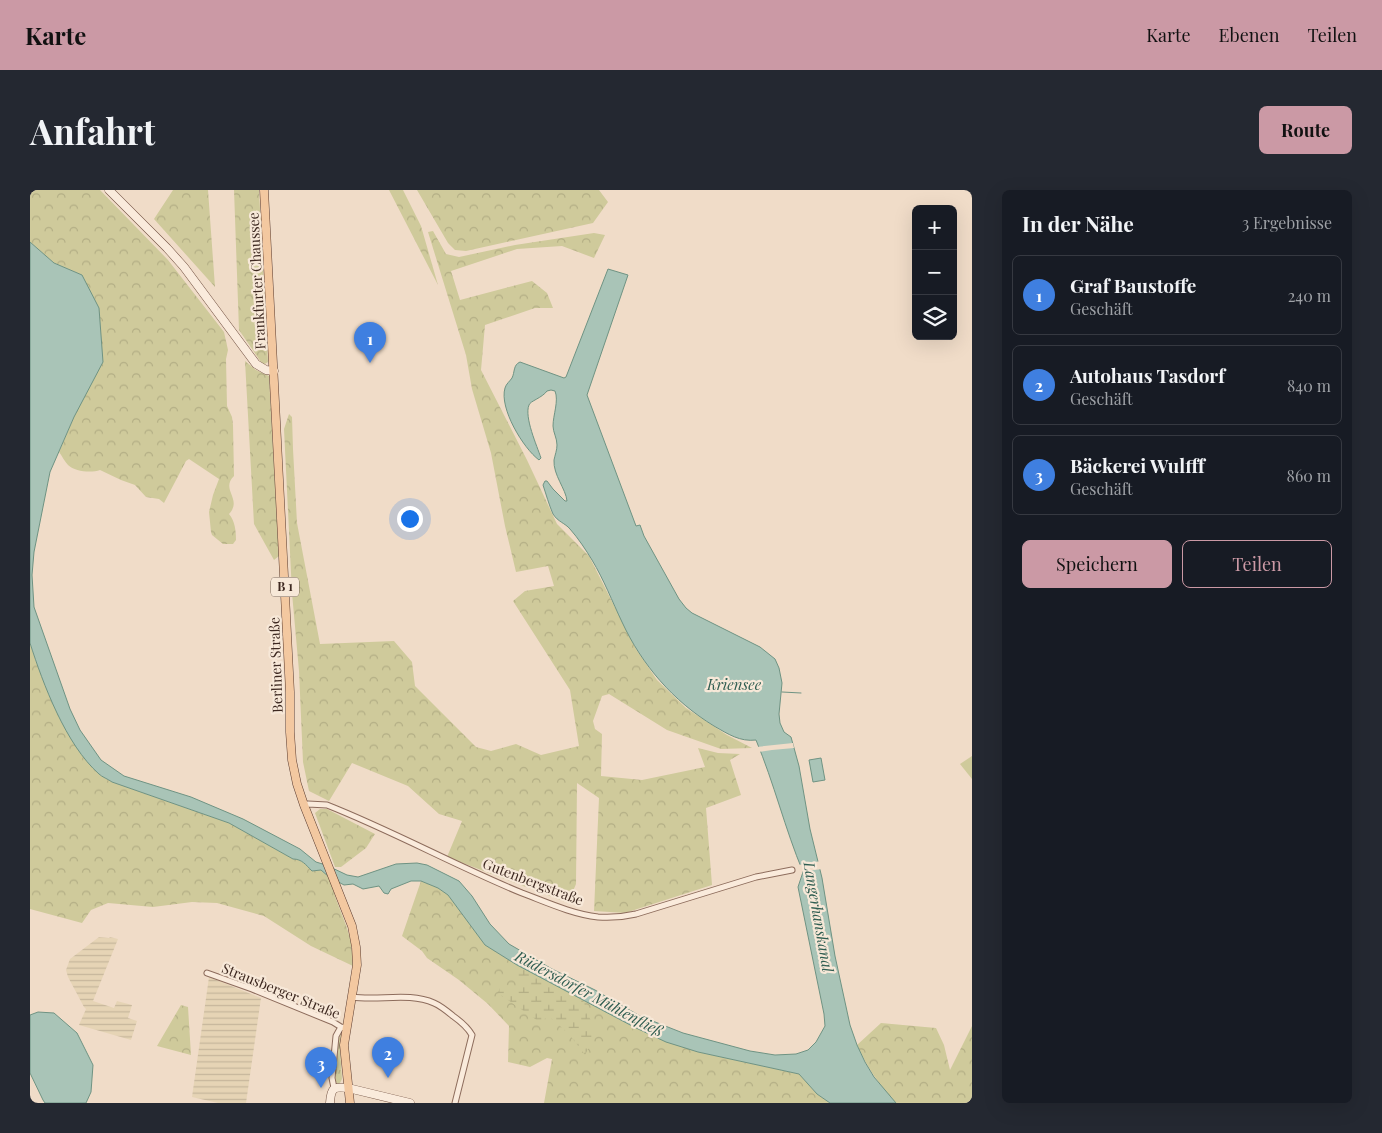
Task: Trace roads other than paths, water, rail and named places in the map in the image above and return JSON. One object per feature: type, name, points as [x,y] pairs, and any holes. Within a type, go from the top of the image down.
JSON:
[{"type":"main road","points":[[109,190],[166,246],[184,267],[256,364],[266,370],[274,371]]},
{"type":"main road","name":"Frankfurter Chaussee","points":[[264,190],[274,371]]},
{"type":"main road","name":"Berliner Straße","points":[[274,371],[290,682],[292,760],[304,805],[352,926],[356,947],[357,965],[344,1027],[350,1103]]},
{"type":"main road","points":[[330,1103],[331,1091],[337,1087],[410,1103]]},
{"type":"street","name":"Gutenbergstraße","points":[[304,805],[326,805],[510,888],[542,901],[597,916],[614,918],[636,914],[756,877],[792,870]]},
{"type":"street","name":"Strausberger Straße","points":[[207,973],[291,1004],[344,1027]]},
{"type":"street","points":[[352,996],[374,999],[412,998],[427,1000],[438,1005],[467,1028],[472,1035],[455,1103]]},
{"type":"street","points":[[334,1088],[332,1078],[336,1036],[344,1027]]},
{"type":"water","points":[[30,242],[54,263],[82,275],[99,308],[103,362],[74,417],[50,472],[34,552],[32,575],[34,607],[70,709],[80,730],[101,760],[124,776],[191,797],[243,819],[300,849],[316,862],[347,875],[358,877],[396,864],[417,863],[427,865],[459,881],[472,896],[490,924],[509,944],[640,1016],[683,1033],[750,1051],[775,1055],[796,1054],[808,1050],[816,1042],[825,1026],[824,1014],[798,887],[803,872],[756,740],[739,739],[714,726],[685,705],[660,681],[630,638],[587,552],[570,529],[553,514],[543,485],[545,481],[567,501],[554,466],[557,445],[553,426],[556,404],[555,391],[547,391],[529,405],[528,417],[541,458],[539,460],[520,437],[506,406],[505,388],[512,378],[516,365],[520,362],[564,378],[566,377],[608,269],[628,275],[587,395],[636,526],[640,525],[644,536],[679,599],[692,613],[760,647],[775,659],[779,668],[782,683],[780,723],[784,732],[791,737],[799,766],[850,1025],[865,1062],[874,1077],[896,1103],[830,1103],[817,1094],[799,1074],[698,1052],[666,1042],[517,965],[485,945],[448,895],[438,888],[421,881],[411,881],[391,889],[388,894],[384,893],[379,886],[363,889],[353,884],[344,885],[321,870],[312,871],[301,861],[293,859],[229,823],[112,782],[99,774],[87,762],[66,731],[49,695],[30,643]]},
{"type":"water","points":[[821,758],[825,780],[813,782],[809,760]]},
{"type":"water","points":[[38,1012],[54,1013],[77,1033],[93,1065],[91,1092],[86,1103],[45,1103],[43,1100],[30,1073],[30,1015]]},
{"type":"waterway","points":[[782,692],[801,693]]},
{"type":"place","name":"Graf Baustoffe","points":[[370,363]]},
{"type":"place","name":"Autohaus Tasdorf","points":[[388,1078]]},
{"type":"place","name":"Bäckerei Wulfff","points":[[321,1088]]},
{"type":"water label","name":"Kriensee","points":[[734,685]]},
{"type":"water label","name":"Langerhanskanal","points":[[818,917]]},
{"type":"water label","name":"Rüdersdorfer Mühlenfließ","points":[[589,994]]}]
